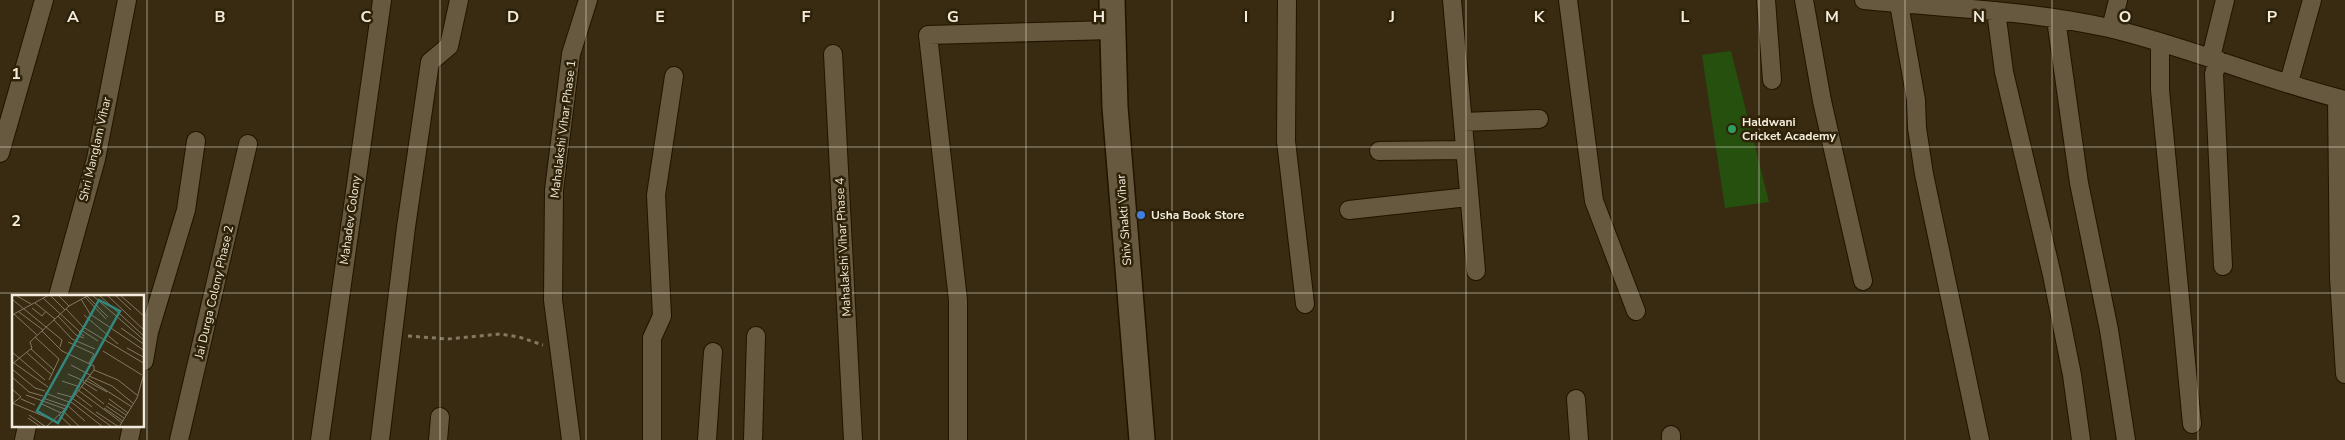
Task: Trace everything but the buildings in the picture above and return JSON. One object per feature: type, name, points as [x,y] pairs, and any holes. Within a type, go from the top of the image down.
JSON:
[{"type":"street","points":[[0,153],[44,0]]},
{"type":"street","name":"Shri Manglam Vihar","points":[[58,295],[96,159],[127,0]]},
{"type":"street","name":"Mahadev Colony","points":[[320,440],[382,0]]},
{"type":"street","points":[[380,440],[430,62],[448,46],[460,0]]},
{"type":"street","name":"Mahalakshi Vihar Phase 1","points":[[571,440],[553,300],[554,190],[571,54],[588,0]]},
{"type":"street","name":"Shiv Shakti Vihar","points":[[1112,0],[1115,107],[1142,440]]},
{"type":"street","points":[[1287,0],[1286,142],[1305,304]]},
{"type":"street","points":[[1452,0],[1468,198],[1476,271]]},
{"type":"street","points":[[1568,0],[1594,201],[1636,312]]},
{"type":"street","points":[[1766,0],[1772,80]]},
{"type":"street","points":[[1804,0],[1822,102],[1863,282]]},
{"type":"street","points":[[1864,0],[1968,4],[1996,11],[2111,28],[2214,58],[2341,99],[2342,221],[2339,278],[2345,374]]},
{"type":"street","points":[[2111,28],[2118,0]]},
{"type":"street","points":[[2223,266],[2214,58],[2225,0]]},
{"type":"street","points":[[2289,82],[2312,0]]},
{"type":"street","points":[[1888,2],[1916,100],[1917,128],[1924,174],[1980,440]]},
{"type":"street","points":[[1996,11],[2004,72],[2052,275],[2072,375],[2081,440]]},
{"type":"street","points":[[2056,19],[2079,183],[2109,330],[2126,440]]},
{"type":"street","points":[[958,440],[958,300],[928,35],[1113,30]]},
{"type":"street","points":[[2160,42],[2160,90],[2192,424]]},
{"type":"street","name":"Mahalakshi Vihar Phase 4","points":[[833,54],[853,440]]},
{"type":"street","points":[[652,440],[652,338],[662,316],[656,195],[674,76]]},
{"type":"street","points":[[1463,122],[1539,119]]},
{"type":"street","points":[[145,355],[149,332],[186,210],[196,140]]},
{"type":"street","name":"Jai Durga Colony Phase 2","points":[[179,440],[248,144]]},
{"type":"street","points":[[1379,151],[1464,150]]},
{"type":"street","points":[[1349,210],[1468,198]]},
{"type":"street","points":[[753,440],[756,336]]},
{"type":"street","points":[[707,440],[713,352]]},
{"type":"street","points":[[1576,399],[1579,440]]},
{"type":"street","points":[[438,440],[440,417]]},
{"type":"path","points":[[393,334],[448,339],[500,334],[519,337],[560,351]]},
{"type":"green space","name":"Haldwani Cricket Academy","points":[[1731,51],[1769,202],[1725,208],[1702,55]]},
{"type":"place","name":"Haldwani Cricket Academy","points":[[1732,129]]},
{"type":"place","name":"Usha Book Store","points":[[1141,215]]}]
